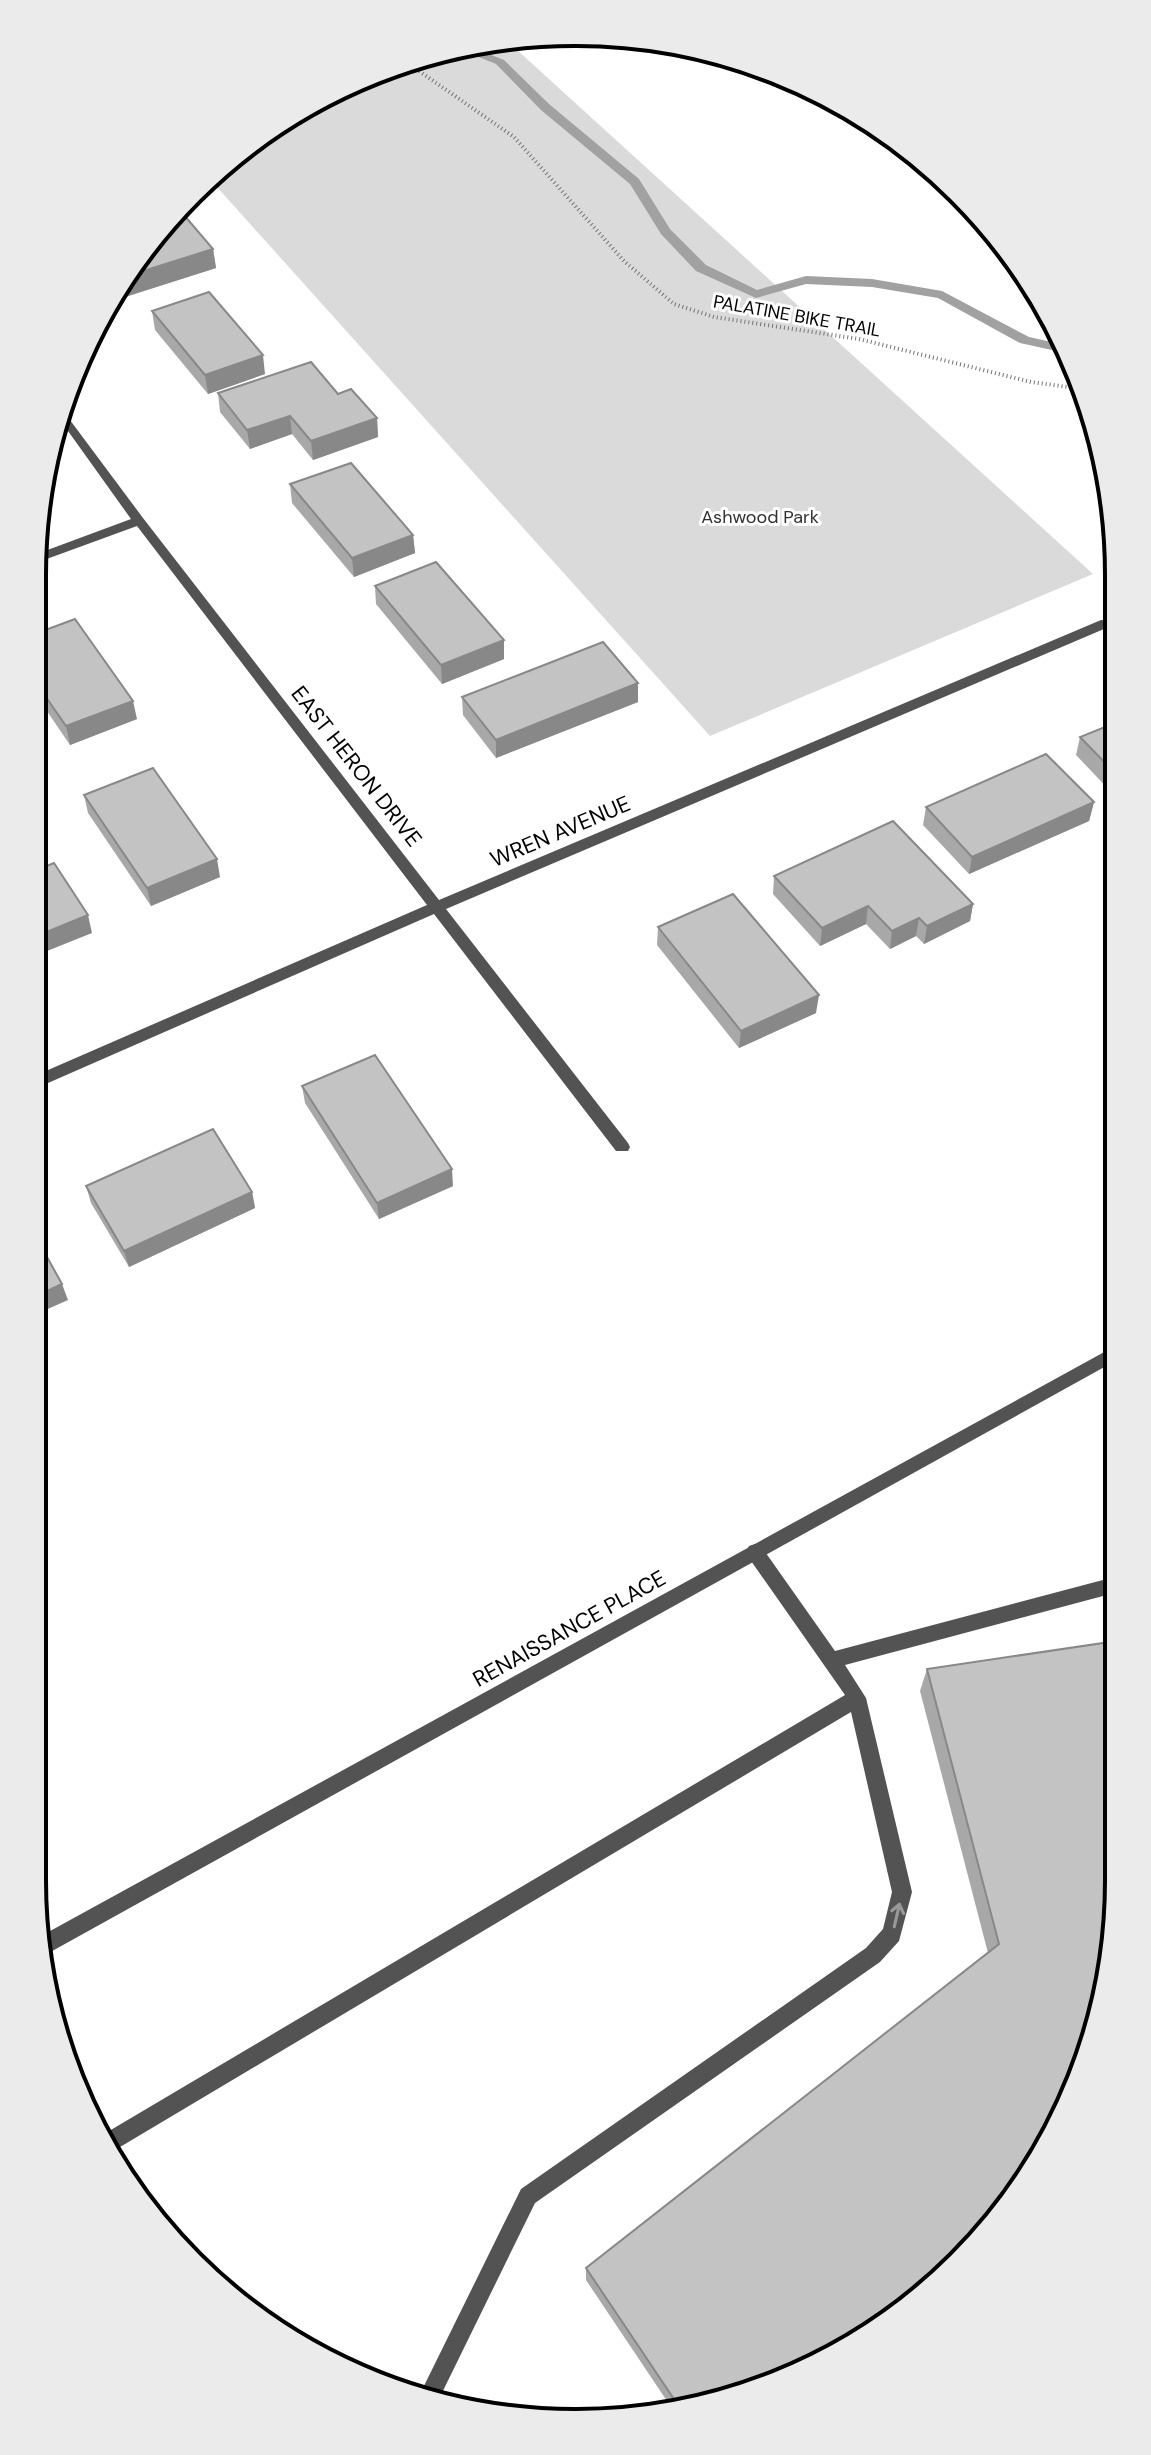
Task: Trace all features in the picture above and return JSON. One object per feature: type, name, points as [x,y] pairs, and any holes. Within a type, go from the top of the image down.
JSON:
[{"type":"street","name":"EAST HERON DRIVE","points":[[69,423],[139,521],[622,1147]]},
{"type":"street","points":[[47,555],[139,521]]},
{"type":"street","name":"WREN AVENUE","points":[[46,1078],[438,906],[1105,623]]},
{"type":"street","name":"RENAISSANCE PLACE","points":[[50,1942],[1105,1359]]},
{"type":"street","points":[[433,2389],[528,2196],[873,1955],[892,1934],[902,1892],[857,1698],[755,1552]]},
{"type":"street","points":[[830,1661],[1105,1587]]},
{"type":"street","points":[[114,2139],[857,1698]]},
{"type":"path","name":"PALATINE BIKE TRAIL","points":[[418,70],[514,137],[624,261],[674,304],[714,317],[859,339],[1031,382],[1070,387]]},
{"type":"green space","name":"Ashwood Park","points":[[517,50],[1093,574],[710,736],[216,186],[226,177],[281,135],[373,86],[438,64]]},
{"type":"building","points":[[186,217],[213,249],[142,271]]},
{"type":"building","points":[[209,292],[263,355],[205,375],[152,311]]},
{"type":"building","points":[[311,362],[338,394],[351,389],[377,418],[311,441],[290,416],[247,430],[218,393]]},
{"type":"building","points":[[351,463],[413,535],[352,558],[290,484]]},
{"type":"building","points":[[436,562],[504,640],[441,665],[375,586]]},
{"type":"building","points":[[75,619],[133,701],[66,726],[46,697],[46,630]]},
{"type":"building","points":[[603,642],[638,683],[496,740],[462,697]]},
{"type":"building","points":[[1105,727],[1105,763],[1080,737]]},
{"type":"building","points":[[1046,754],[1094,802],[972,857],[926,807]]},
{"type":"building","points":[[153,768],[217,859],[147,888],[84,795]]},
{"type":"building","points":[[893,821],[973,904],[927,926],[919,918],[892,931],[868,906],[822,928],[774,876]]},
{"type":"building","points":[[54,863],[88,915],[46,932],[46,866]]},
{"type":"building","points":[[733,894],[819,995],[741,1031],[658,927]]},
{"type":"building","points":[[375,1055],[452,1169],[377,1203],[302,1086]]},
{"type":"building","points":[[213,1129],[252,1192],[124,1251],[86,1186]]},
{"type":"building","points":[[46,1255],[62,1284],[46,1291]]},
{"type":"building","points":[[1105,1643],[1104,1914],[1095,1983],[1077,2050],[1050,2114],[1016,2174],[974,2229],[925,2278],[870,2320],[810,2354],[746,2381],[674,2400],[586,2268],[999,1944],[927,1669]]},
{"type":"waterway","points":[[481,55],[500,62],[545,107],[635,182],[665,231],[701,268],[756,294],[806,280],[872,283],[942,295],[1025,340],[1053,346]]}]
